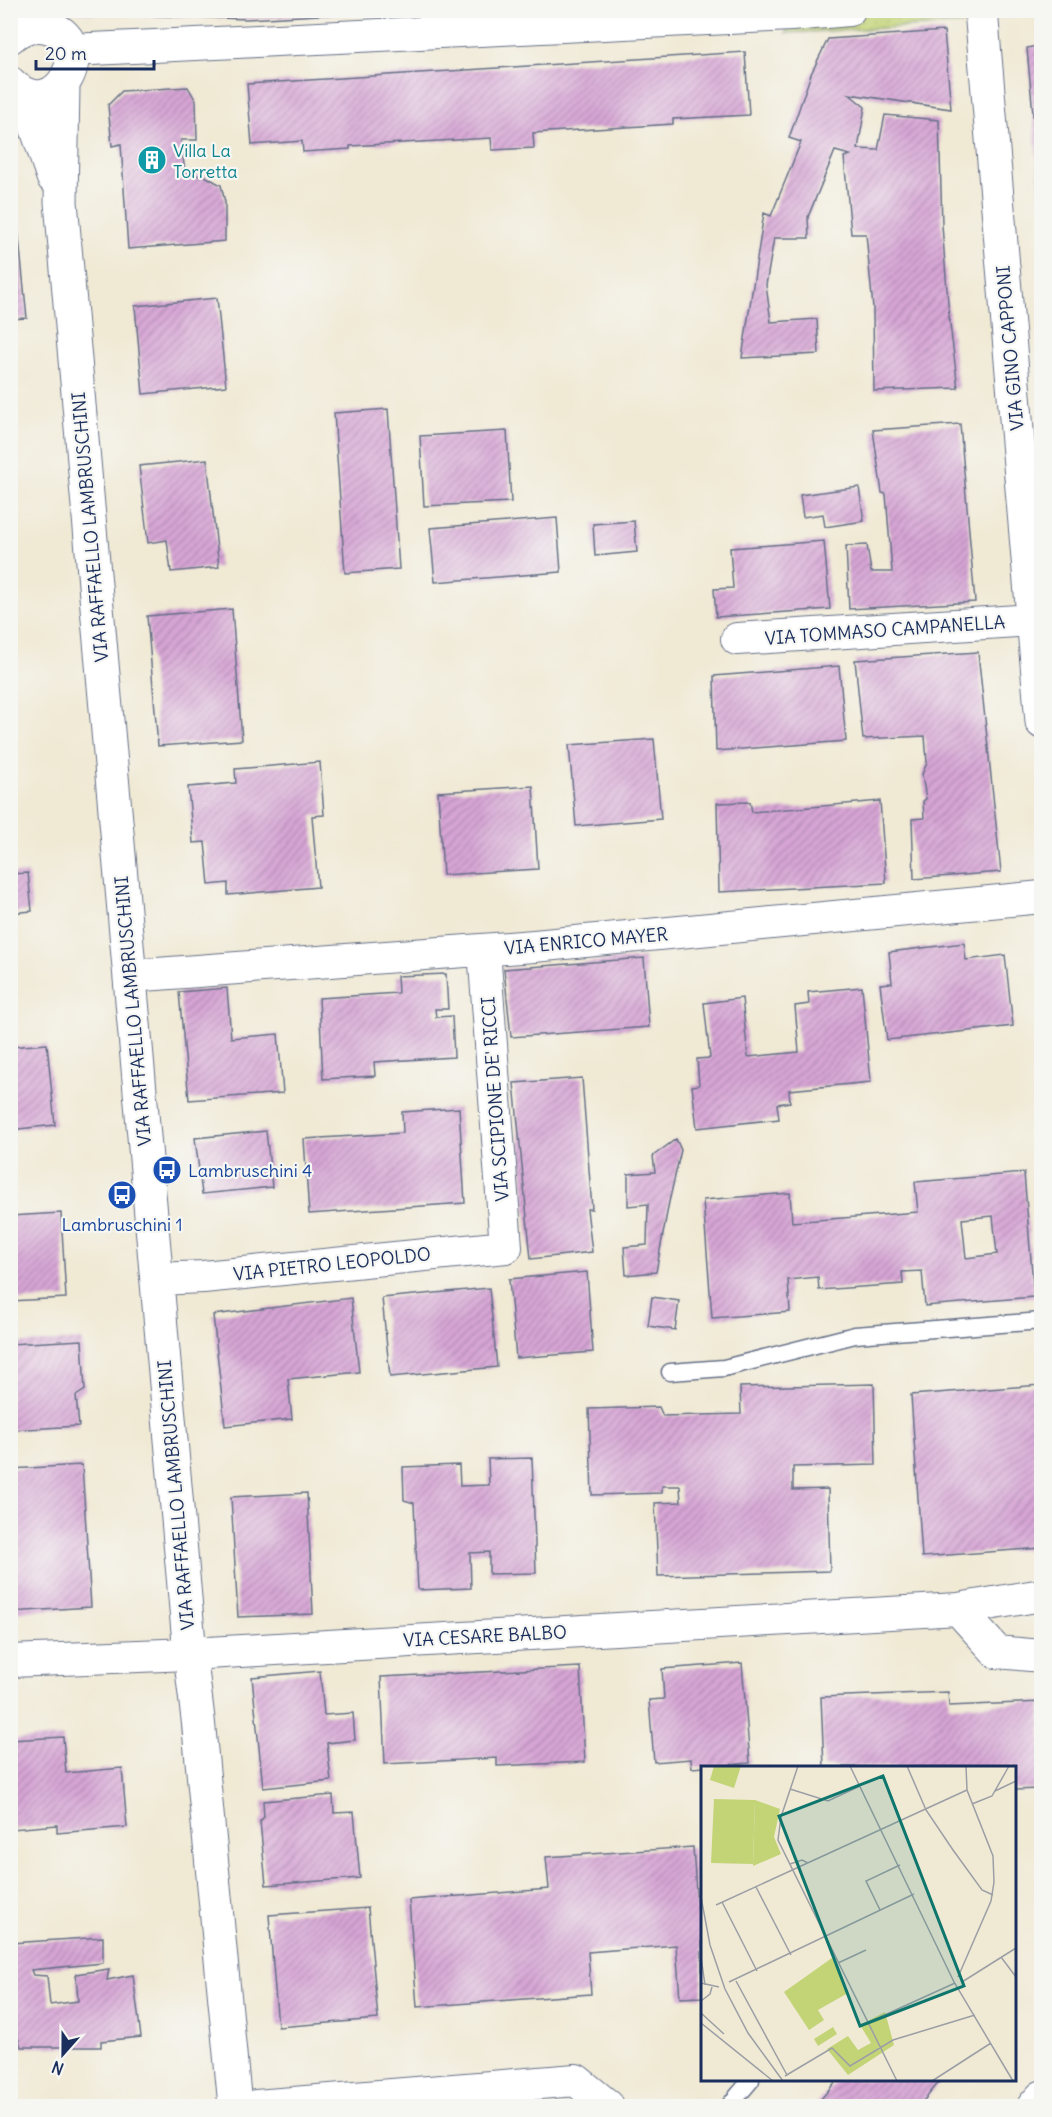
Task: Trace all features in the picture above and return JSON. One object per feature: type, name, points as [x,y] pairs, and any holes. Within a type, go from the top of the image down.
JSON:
[{"type":"main road","name":"VIA GINO CAPPONI","points":[[981,10],[1041,722]]},
{"type":"main road","points":[[16,26],[47,26],[59,30],[72,69],[63,85],[61,202]]},
{"type":"main road","points":[[61,202],[16,93],[45,95],[63,85]]},
{"type":"main road","name":"VIA RAFFAELLO LAMBRUSCHINI","points":[[61,202],[190,1654],[236,2106]]},
{"type":"main road","points":[[1034,2106],[1041,2097]]},
{"type":"street","points":[[59,30],[791,15],[849,10]]},
{"type":"street","name":"VIA TOMMASO CAMPANELLA","points":[[737,639],[1033,620]]},
{"type":"street","name":"VIA ENRICO MAYER","points":[[130,976],[484,950],[1041,897]]},
{"type":"street","name":"VIA SCIPIONE DE' RICCI","points":[[484,950],[506,1247]]},
{"type":"street","name":"VIA PIETRO LEOPOLDO","points":[[157,1279],[215,1276],[506,1247]]},
{"type":"street","name":"VIA CESARE BALBO","points":[[10,1661],[190,1654],[958,1609],[1041,1595]]},
{"type":"street","points":[[958,1609],[997,1652],[1041,1656]]},
{"type":"street","points":[[255,2106],[576,2080],[608,2106]]},
{"type":"lane","points":[[670,1372],[724,1368],[855,1335],[1041,1321]]},
{"type":"lane","points":[[729,2106],[749,2081]]},
{"type":"green space","points":[[791,11],[1013,11],[982,23],[786,33]]},
{"type":"building","points":[[79,10],[373,10],[373,12],[247,19],[79,13]]},
{"type":"building","points":[[944,31],[951,109],[849,94],[865,107],[858,149],[878,150],[885,115],[939,120],[942,225],[949,316],[958,388],[874,391],[873,308],[866,234],[851,234],[844,157],[850,155],[835,151],[808,217],[809,238],[774,238],[766,285],[771,322],[817,319],[819,354],[742,358],[764,213],[771,216],[801,142],[789,138],[811,74],[828,39]]},
{"type":"building","points":[[1041,45],[1041,191],[1040,191],[1027,48]]},
{"type":"building","points":[[745,52],[749,115],[673,119],[673,124],[533,133],[534,148],[492,150],[491,138],[350,146],[350,149],[303,152],[302,141],[252,145],[247,84]]},
{"type":"building","name":"Villa La Torretta","points":[[188,87],[196,101],[197,140],[181,140],[185,174],[205,176],[221,185],[225,202],[225,241],[128,249],[121,144],[112,146],[108,105],[122,91]]},
{"type":"building","points":[[10,187],[14,189],[27,318],[10,319]]},
{"type":"building","points":[[217,298],[226,386],[143,394],[135,306]]},
{"type":"building","points":[[388,409],[399,569],[345,573],[334,413]]},
{"type":"building","points":[[960,424],[975,602],[849,609],[846,546],[867,545],[871,572],[892,572],[886,494],[882,493],[873,430]]},
{"type":"building","points":[[507,431],[511,502],[424,506],[420,436]]},
{"type":"building","points":[[207,459],[219,567],[171,572],[167,540],[148,543],[139,466]]},
{"type":"building","points":[[859,487],[864,521],[825,527],[823,514],[803,517],[800,495]]},
{"type":"building","points":[[557,518],[561,572],[435,582],[430,528]]},
{"type":"building","points":[[634,521],[637,552],[595,556],[593,524]]},
{"type":"building","points":[[824,541],[830,609],[716,617],[714,589],[733,588],[730,548]]},
{"type":"building","points":[[232,609],[242,740],[158,746],[147,616]]},
{"type":"building","points":[[978,652],[1001,872],[914,879],[912,819],[924,818],[923,801],[926,799],[922,774],[927,763],[925,736],[863,739],[855,660]]},
{"type":"building","points":[[839,666],[846,741],[716,751],[714,676]]},
{"type":"building","points":[[654,739],[661,819],[576,826],[569,745]]},
{"type":"building","points":[[320,762],[324,815],[312,816],[318,887],[228,895],[228,883],[209,885],[205,842],[193,843],[188,787],[236,783],[235,769]]},
{"type":"building","points":[[533,786],[538,869],[443,875],[438,792]]},
{"type":"building","points":[[880,801],[886,883],[719,892],[717,803],[750,802],[752,812]]},
{"type":"building","points":[[28,873],[32,911],[10,913],[10,874]]},
{"type":"building","points":[[964,943],[966,960],[1005,955],[1013,1026],[887,1040],[880,984],[892,983],[889,952]]},
{"type":"building","points":[[644,958],[649,1027],[511,1037],[504,969]]},
{"type":"building","points":[[446,974],[448,1009],[435,1009],[436,1017],[452,1016],[454,1057],[374,1062],[375,1076],[323,1079],[319,998],[398,993],[397,976]]},
{"type":"building","points":[[862,987],[871,1082],[789,1090],[790,1102],[777,1104],[779,1119],[697,1128],[692,1086],[699,1085],[697,1059],[710,1058],[704,1003],[742,998],[748,1057],[799,1052],[795,1006],[809,1004],[808,992]]},
{"type":"building","points":[[227,988],[231,1038],[278,1034],[283,1093],[189,1100],[179,992]]},
{"type":"building","points":[[47,1044],[55,1125],[10,1130],[10,1047]]},
{"type":"building","points":[[582,1078],[592,1209],[587,1209],[592,1252],[531,1259],[514,1083]]},
{"type":"building","points":[[459,1108],[465,1203],[309,1214],[304,1139],[403,1133],[402,1112]]},
{"type":"building","points":[[266,1131],[272,1187],[202,1194],[195,1138]]},
{"type":"building","points":[[676,1139],[681,1150],[656,1272],[626,1275],[624,1247],[647,1245],[648,1204],[628,1206],[628,1174],[655,1172],[653,1156]]},
{"type":"building","points":[[1024,1173],[1034,1297],[925,1306],[922,1271],[902,1272],[903,1284],[819,1290],[818,1277],[788,1280],[790,1312],[712,1318],[703,1200],[790,1193],[792,1222],[918,1212],[915,1182]],"holes":[[[993,1216],[997,1254],[966,1258],[962,1219]]]},
{"type":"building","points":[[61,1213],[66,1298],[10,1301],[10,1216]]},
{"type":"building","points":[[587,1272],[593,1352],[516,1358],[509,1279]]},
{"type":"building","points":[[489,1288],[497,1367],[390,1377],[382,1298]]},
{"type":"building","points":[[652,1297],[679,1301],[675,1330],[648,1326]]},
{"type":"building","points":[[351,1298],[359,1372],[288,1379],[292,1419],[225,1426],[213,1315]]},
{"type":"building","points":[[82,1340],[85,1390],[76,1396],[79,1426],[10,1430],[10,1344]]},
{"type":"building","points":[[874,1384],[876,1465],[793,1467],[793,1490],[828,1489],[830,1571],[658,1576],[655,1503],[681,1502],[680,1486],[662,1486],[662,1493],[592,1495],[589,1409],[659,1407],[663,1416],[741,1414],[740,1387]]},
{"type":"building","points":[[1041,1385],[1041,1548],[922,1557],[911,1395]]},
{"type":"building","points":[[532,1458],[536,1573],[489,1574],[489,1552],[470,1553],[471,1588],[418,1590],[414,1503],[404,1500],[403,1467],[459,1465],[460,1486],[489,1485],[488,1459]]},
{"type":"building","points":[[82,1465],[91,1607],[10,1612],[10,1469]]},
{"type":"building","points":[[307,1493],[313,1614],[238,1617],[231,1497]]},
{"type":"building","points":[[742,1663],[750,1763],[692,1768],[691,1759],[654,1762],[649,1700],[664,1699],[662,1669]]},
{"type":"building","points":[[580,1667],[585,1762],[497,1766],[497,1758],[385,1764],[381,1677]]},
{"type":"building","points":[[320,1671],[324,1715],[353,1713],[355,1740],[327,1743],[331,1781],[263,1788],[252,1677]]},
{"type":"building","points":[[948,1692],[949,1706],[1041,1702],[1039,1789],[1016,1790],[1016,1766],[824,1766],[821,1697]]},
{"type":"building","points":[[63,1737],[66,1773],[122,1768],[127,1827],[57,1833],[57,1825],[12,1829],[10,1740]]},
{"type":"building","points":[[333,1795],[334,1813],[354,1812],[360,1878],[266,1885],[260,1821],[264,1817],[263,1801]]},
{"type":"building","points":[[693,1847],[697,1906],[701,1906],[701,1997],[680,1998],[676,1945],[588,1952],[591,1994],[417,2007],[409,1900],[549,1889],[546,1857]]},
{"type":"building","points":[[368,1908],[378,2019],[278,2027],[269,1915]]},
{"type":"building","points":[[103,1937],[103,1963],[31,1970],[33,1975],[47,1976],[50,2005],[78,2001],[76,1974],[109,1969],[107,1980],[133,1975],[141,2037],[101,2041],[101,2047],[21,2047],[10,2004],[10,1943]]},
{"type":"building","points":[[836,2081],[940,2081],[919,2106],[815,2106]]},
{"type":"place","name":"Villa La Torretta","points":[[152,160]]},
{"type":"place","name":"Lambruschini 4","points":[[167,1170]]},
{"type":"place","name":"Lambruschini 1","points":[[122,1195]]}]
